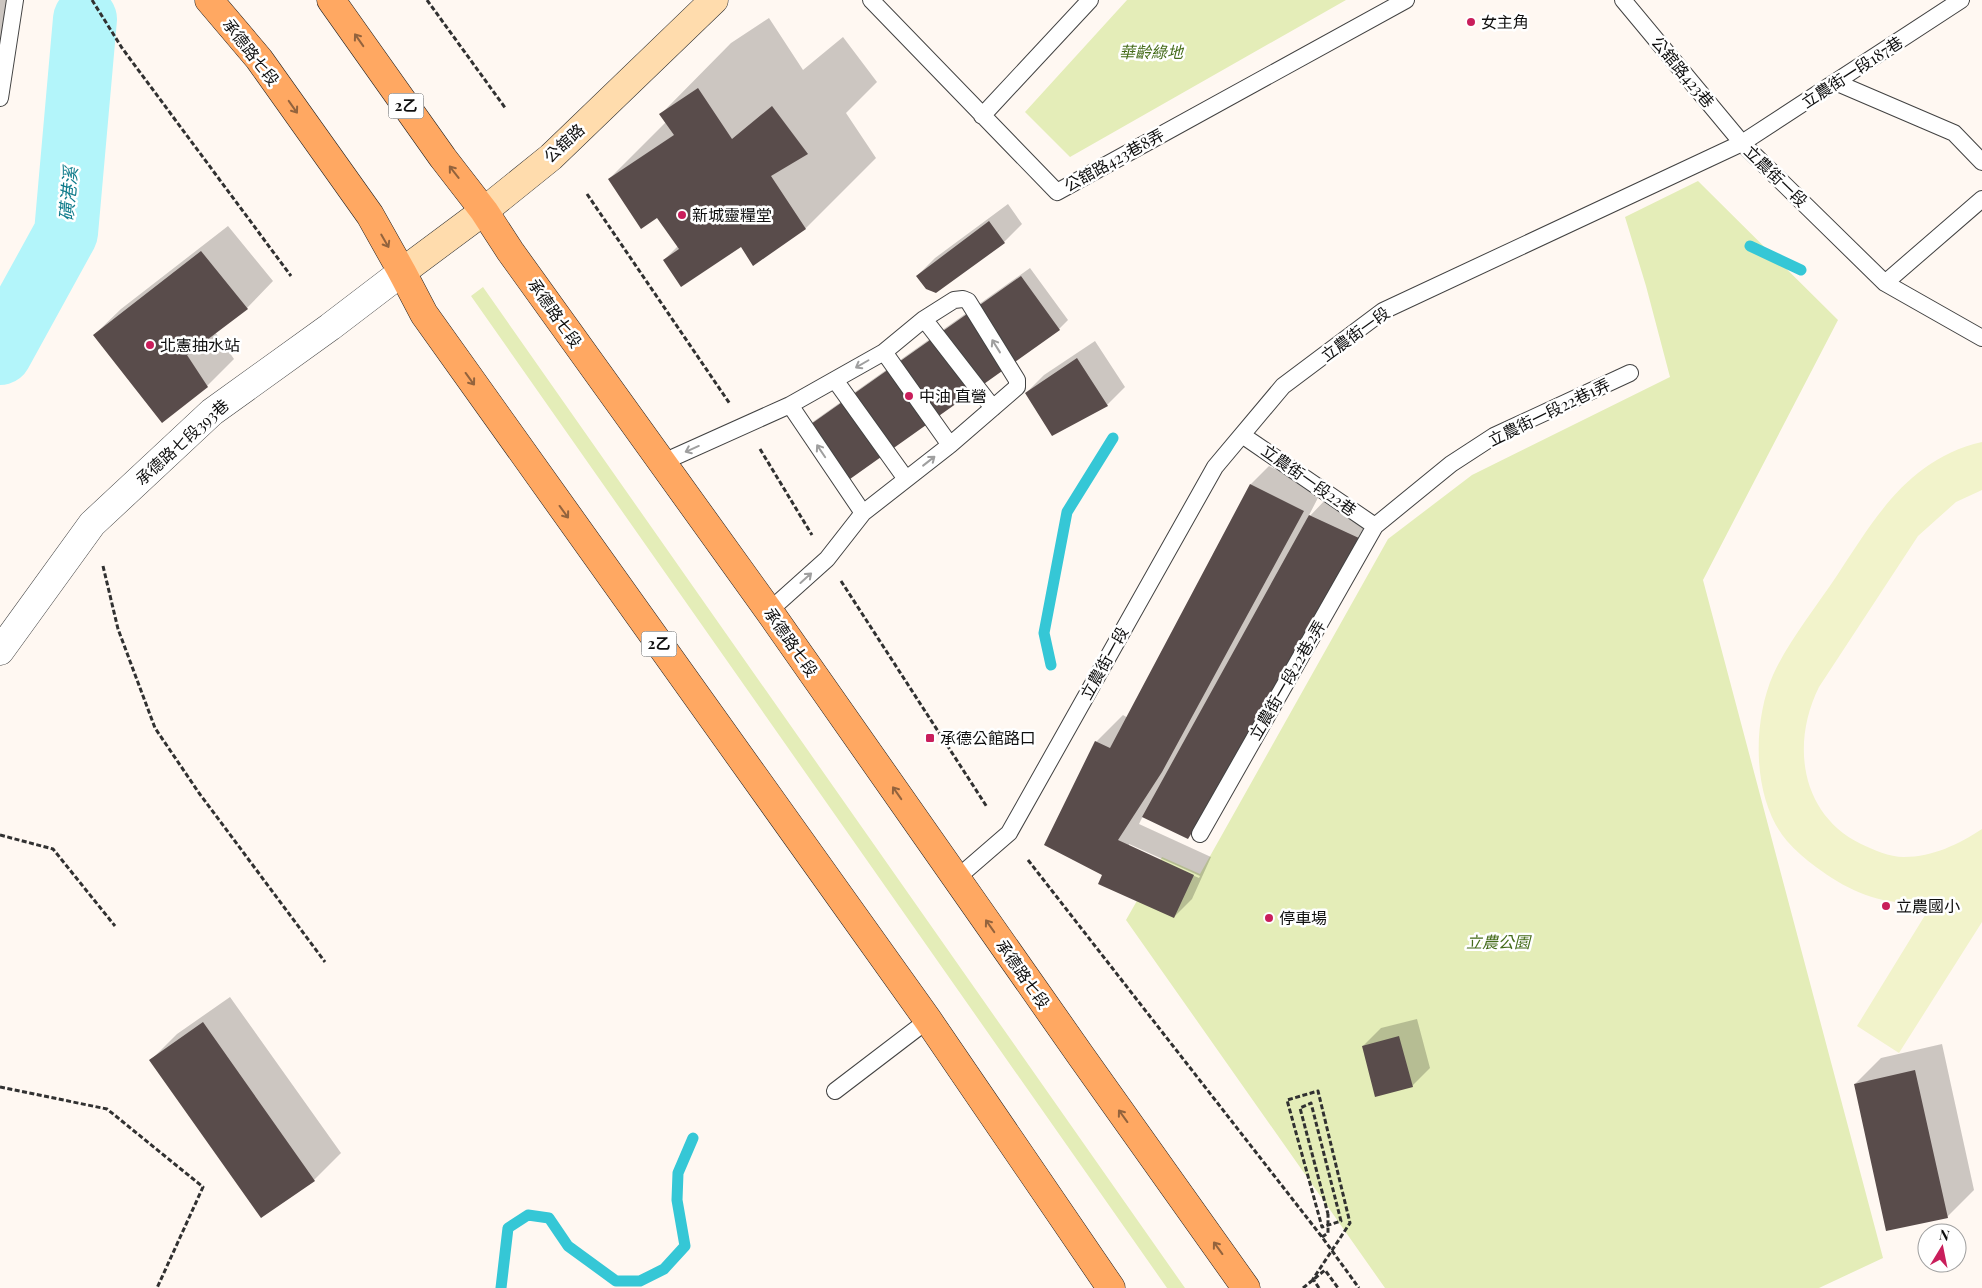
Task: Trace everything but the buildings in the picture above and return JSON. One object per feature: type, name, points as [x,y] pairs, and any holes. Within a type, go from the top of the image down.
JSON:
[{"type":"main road","name":"承德路七段","points":[[209,0],[259,59],[359,200],[402,272],[424,314],[928,1020],[1111,1288]]},
{"type":"main road","name":"承德路七段","points":[[331,0],[769,611],[1080,1056],[1246,1288]]},
{"type":"street","name":"公舘路","points":[[402,272],[484,211],[551,157],[714,0]]},
{"type":"street","name":"承德路七段393巷","points":[[0,651],[92,524],[212,412],[330,327],[402,272]]},
{"type":"lane","points":[[0,98],[15,0]]},
{"type":"lane","name":"公舘路423巷8弄","points":[[871,0],[1057,192],[1406,0]]},
{"type":"lane","points":[[982,116],[1090,0]]},
{"type":"lane","name":"公舘路423巷","points":[[1624,0],[1742,143]]},
{"type":"lane","name":"立農街一段187巷","points":[[1742,143],[1961,0]]},
{"type":"lane","points":[[1835,82],[1954,133],[1982,162]]},
{"type":"lane","name":"立農街一段","points":[[956,878],[1009,832],[1215,467],[1283,386],[1383,311],[1742,143],[1885,283],[1982,338]]},
{"type":"lane","points":[[1885,283],[1982,199]]},
{"type":"lane","points":[[662,462],[790,405],[884,352],[924,319],[954,300],[963,299],[968,301],[1017,380],[1017,387],[950,445],[863,513],[827,559],[769,611]]},
{"type":"lane","points":[[924,319],[993,408]]},
{"type":"lane","points":[[884,352],[950,445]]},
{"type":"lane","name":"立農街一段22巷1弄","points":[[1375,526],[1451,464],[1494,436],[1630,373]]},
{"type":"lane","points":[[835,380],[906,479]]},
{"type":"lane","points":[[790,405],[863,513]]},
{"type":"lane","name":"立農街一段22巷","points":[[1242,435],[1375,526]]},
{"type":"lane","name":"立農街一段22巷2弄","points":[[1200,834],[1375,526]]},
{"type":"lane","points":[[835,1091],[928,1020]]},
{"type":"path","points":[[92,0],[122,48],[291,276]]},
{"type":"path","points":[[427,0],[506,110]]},
{"type":"path","points":[[587,194],[745,426],[827,559],[987,807]]},
{"type":"path","points":[[92,524],[118,629],[155,728],[199,793],[325,962]]},
{"type":"path","points":[[0,835],[53,849],[115,926]]},
{"type":"path","points":[[1028,860],[1359,1288]]},
{"type":"path","points":[[0,1087],[107,1109],[203,1187],[157,1288]]},
{"type":"path","points":[[1319,1288],[1313,1279],[1350,1223],[1318,1091],[1287,1100],[1322,1227],[1341,1222],[1311,1104],[1300,1108],[1328,1214],[1328,1232],[1322,1238]]},
{"type":"path","points":[[1303,1288],[1325,1270],[1338,1288]]},
{"type":"green space","name":"華齡綠地","points":[[1127,0],[1346,0],[1070,157],[1025,112]]},
{"type":"green space","name":"立農公園","points":[[1698,181],[1838,320],[1703,580],[1883,1258],[1819,1288],[1385,1288],[1126,920],[1162,857],[1200,874],[1388,539],[1472,475],[1670,377],[1646,286],[1625,217]]},
{"type":"green space","points":[[483,287],[1185,1288],[1167,1288],[471,296]]},
{"type":"green space","points":[[1982,442],[1982,490],[1956,502],[1918,536],[1819,687],[1810,709],[1805,731],[1804,753],[1807,775],[1814,796],[1825,815],[1841,831],[1861,844],[1893,856],[1925,855],[1945,849],[1982,829],[1982,922],[1899,1053],[1857,1026],[1935,899],[1912,903],[1871,897],[1827,875],[1790,845],[1775,824],[1767,805],[1762,783],[1759,761],[1761,715],[1773,675],[1786,650],[1880,513],[1896,494],[1933,462],[1956,450]]},
{"type":"waterway","name":"磺港溪","points":[[0,353],[66,233],[85,19]]},
{"type":"waterway","points":[[1750,246],[1801,270]]},
{"type":"waterway","name":"磺港溪","points":[[0,340],[7,341]]},
{"type":"waterway","points":[[1051,665],[1044,633],[1067,512],[1113,438]]},
{"type":"waterway","points":[[501,1288],[508,1228],[528,1215],[549,1218],[568,1246],[616,1281],[640,1281],[664,1269],[685,1246],[677,1200],[678,1173],[693,1138]]},
{"type":"place","name":"女主角","points":[[1471,22]]},
{"type":"place","name":"新城靈糧堂","points":[[682,215]]},
{"type":"place","name":"北憲抽水站","points":[[150,345]]},
{"type":"place","name":"中油 直營","points":[[909,396]]},
{"type":"place","name":"承德公館路口","points":[[930,738]]},
{"type":"place","name":"立農國小","points":[[1886,906]]},
{"type":"place","name":"停車場","points":[[1269,918]]}]
